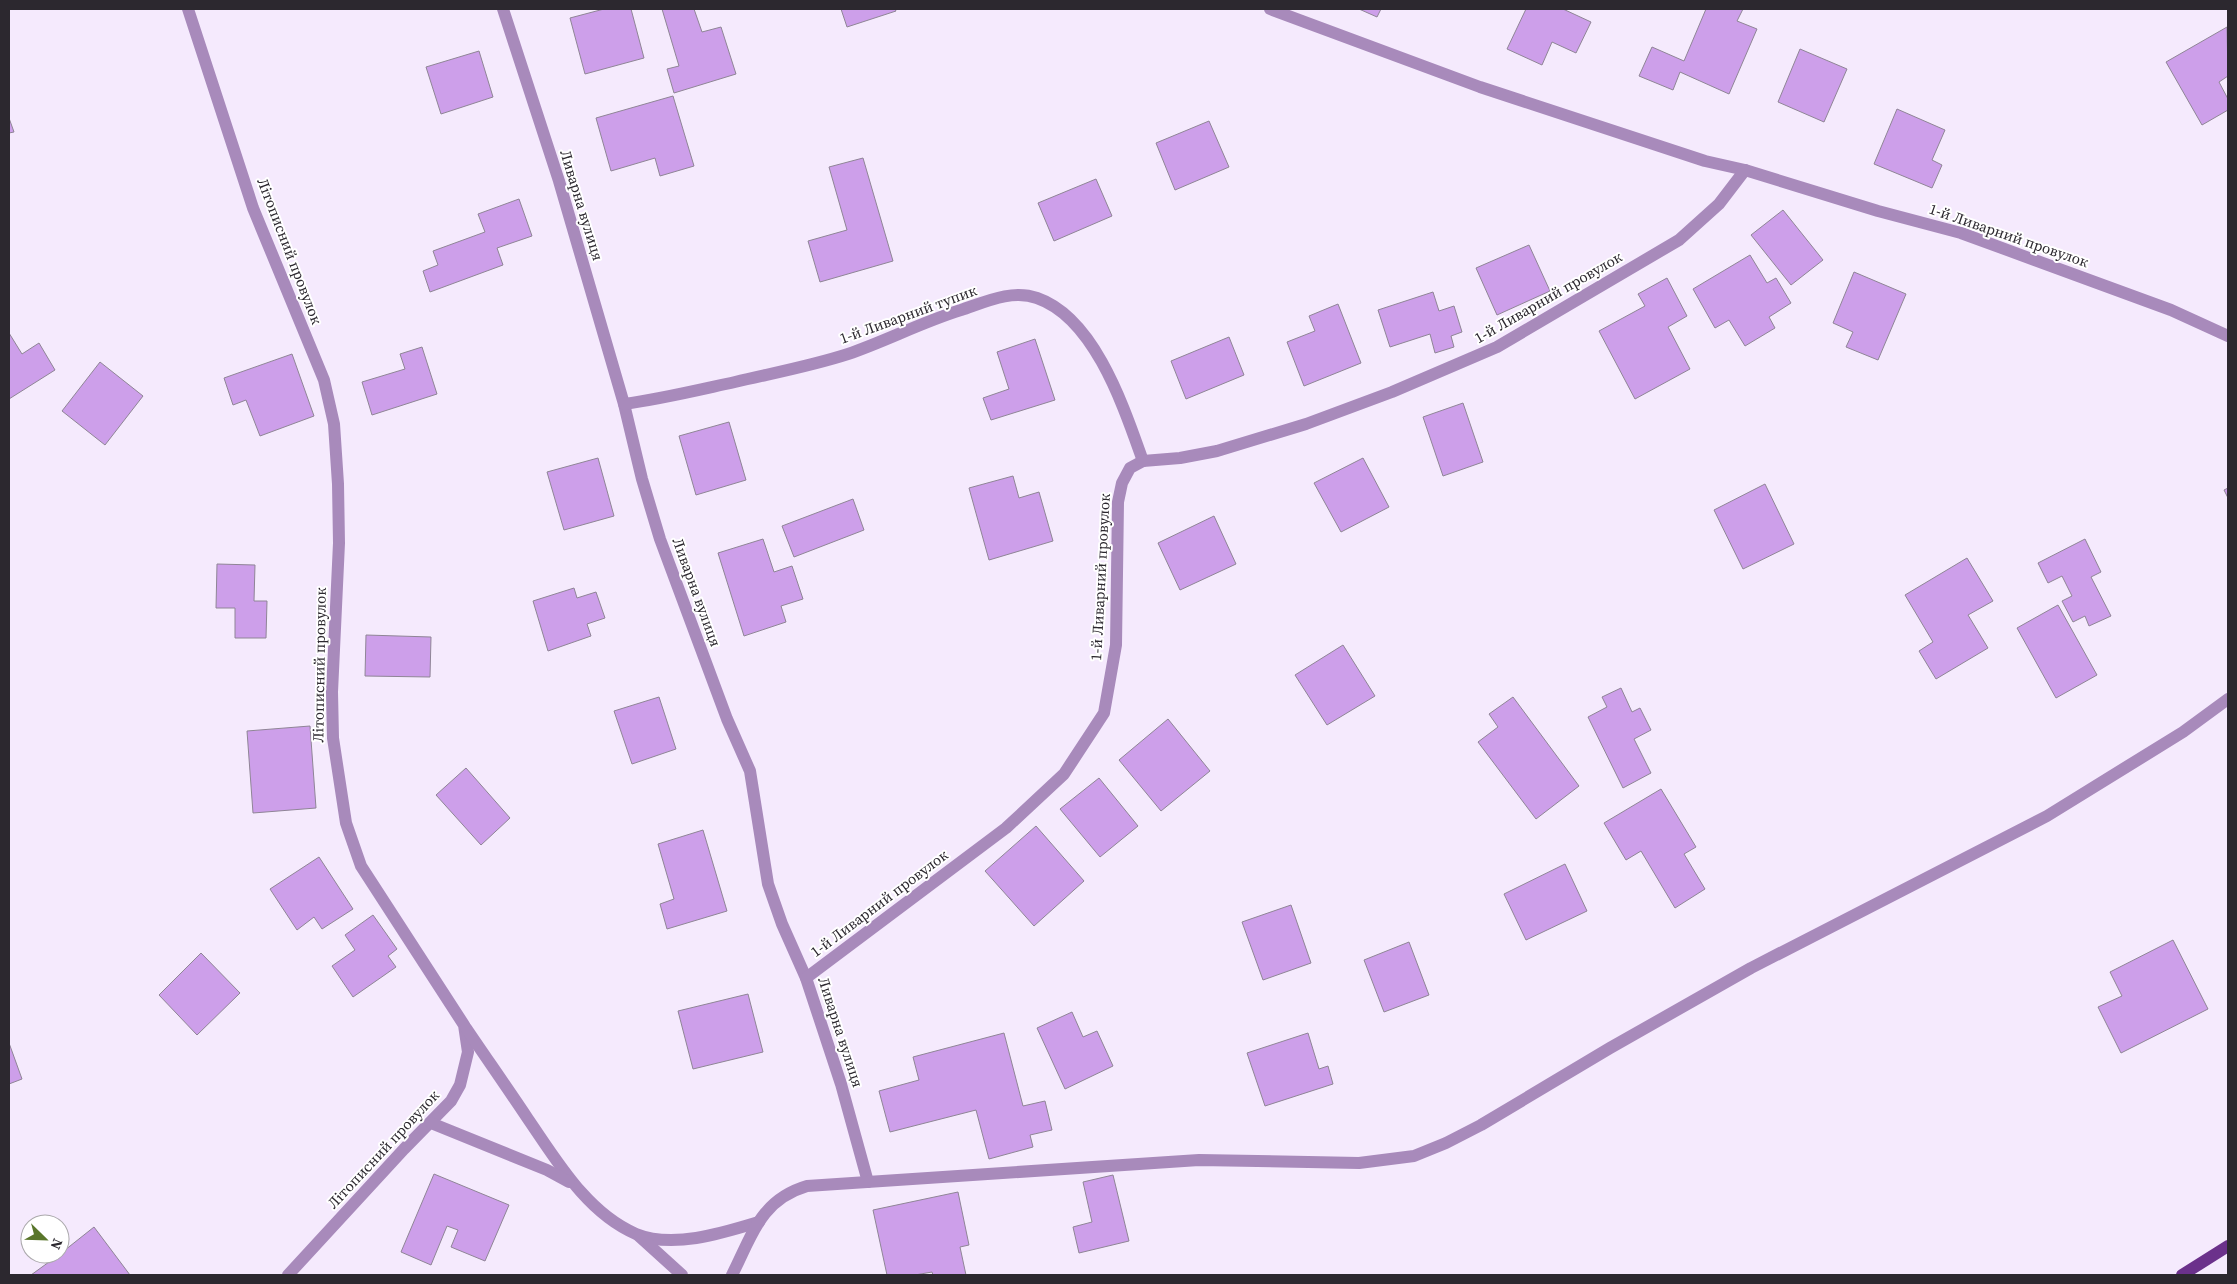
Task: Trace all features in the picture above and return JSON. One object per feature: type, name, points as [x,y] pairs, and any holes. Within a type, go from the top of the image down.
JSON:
[{"type":"main road","points":[[2182,1275],[2228,1246]]},
{"type":"street","name":"Літописний провулок","points":[[188,9],[253,208],[324,380],[334,424],[339,543],[332,692],[333,738],[348,832],[360,866],[409,938],[464,1025],[468,1052],[460,1085],[451,1101],[288,1275]]},
{"type":"street","name":"Ливарна вулиця","points":[[503,9],[559,181],[624,404],[642,479],[660,538],[726,719],[750,771],[768,884],[782,924],[806,978],[841,1084],[868,1182]]},
{"type":"street","name":"1-й Ливарний провулок","points":[[1270,9],[1480,87],[1706,161],[1745,170],[1878,211],[1960,233],[2171,310],[2228,336]]},
{"type":"street","name":"1-й Ливарний провулок","points":[[806,978],[1006,828],[1064,774],[1104,713],[1116,645],[1118,502],[1122,483],[1130,468],[1143,461],[1180,458],[1217,451],[1306,424],[1392,392],[1498,347],[1679,240],[1719,204],[1745,170]]},
{"type":"street","name":"1-й Ливарний тупик","points":[[624,404],[653,400],[802,368],[850,353],[942,315],[1011,294],[1037,298],[1059,310],[1086,338],[1105,367],[1143,461]]},
{"type":"street","points":[[732,1275],[759,1222],[770,1206],[795,1190],[807,1186],[1199,1160],[1358,1163],[1414,1156],[1446,1143],[1481,1124],[1610,1048],[1752,968],[2047,816],[2183,732],[2228,700]]},
{"type":"street","points":[[464,1025],[573,1185]]},
{"type":"street","points":[[431,1123],[547,1170],[573,1185],[611,1219],[637,1234],[682,1275]]},
{"type":"street","points":[[637,1234],[681,1239],[716,1236],[759,1222]]},
{"type":"building","points":[[604,9],[631,9],[644,58],[585,74],[570,18]]},
{"type":"building","points":[[662,9],[694,9],[702,32],[721,27],[736,74],[674,93],[667,69],[679,66]]},
{"type":"building","points":[[841,9],[895,9],[896,11],[847,27]]},
{"type":"building","points":[[1359,9],[1381,9],[1377,17]]},
{"type":"building","points":[[1526,9],[1563,9],[1591,22],[1576,53],[1552,42],[1542,65],[1507,49]]},
{"type":"building","points":[[1706,9],[1743,9],[1737,21],[1757,29],[1729,94],[1680,72],[1673,90],[1639,76],[1652,47],[1684,61]]},
{"type":"building","points":[[2227,27],[2228,76],[2219,82],[2228,99],[2228,110],[2202,125],[2166,62]]},
{"type":"building","points":[[1800,49],[1847,69],[1824,122],[1778,102]]},
{"type":"building","points":[[479,51],[493,97],[441,114],[426,67]]},
{"type":"building","points":[[673,96],[694,166],[660,176],[655,158],[611,171],[596,118]]},
{"type":"building","points":[[1897,109],[1945,130],[1932,160],[1942,165],[1932,188],[1874,164]]},
{"type":"building","points":[[9,118],[14,132],[9,133]]},
{"type":"building","points":[[1209,121],[1229,167],[1175,190],[1156,143]]},
{"type":"building","points":[[863,158],[893,261],[820,282],[808,241],[847,230],[829,167]]},
{"type":"building","points":[[1096,179],[1112,216],[1054,241],[1038,203]]},
{"type":"building","points":[[519,199],[532,236],[497,248],[503,265],[430,292],[423,271],[438,265],[433,251],[485,232],[478,214]]},
{"type":"building","points":[[1783,210],[1823,260],[1791,285],[1751,235]]},
{"type":"building","points":[[1529,245],[1550,291],[1497,315],[1476,268]]},
{"type":"building","points":[[1750,255],[1767,283],[1776,278],[1791,303],[1769,317],[1775,328],[1745,346],[1729,320],[1715,328],[1693,289]]},
{"type":"building","points":[[1854,272],[1906,294],[1878,360],[1846,347],[1853,332],[1833,323]]},
{"type":"building","points":[[1667,278],[1687,316],[1668,327],[1690,369],[1635,399],[1599,331],[1645,306],[1638,294]]},
{"type":"building","points":[[1433,292],[1439,311],[1454,306],[1462,332],[1451,336],[1454,347],[1435,353],[1430,334],[1390,347],[1378,310]]},
{"type":"building","points":[[1338,304],[1361,363],[1304,386],[1287,342],[1315,331],[1309,316]]},
{"type":"building","points":[[9,333],[22,354],[39,343],[55,370],[9,399]]},
{"type":"building","points":[[1229,337],[1244,375],[1186,399],[1171,361]]},
{"type":"building","points":[[1035,339],[1055,400],[991,420],[983,398],[1009,389],[997,352]]},
{"type":"building","points":[[422,347],[437,394],[372,415],[362,382],[405,369],[400,354]]},
{"type":"building","points":[[292,354],[314,416],[260,436],[246,400],[233,405],[224,378]]},
{"type":"building","points":[[100,362],[143,396],[105,445],[62,411]]},
{"type":"building","points":[[1463,403],[1483,462],[1443,476],[1423,417]]},
{"type":"building","points":[[729,422],[746,480],[696,495],[679,436]]},
{"type":"building","points":[[598,458],[614,516],[564,530],[547,472]]},
{"type":"building","points":[[1363,458],[1389,507],[1341,532],[1314,483]]},
{"type":"building","points":[[1013,476],[1019,498],[1039,492],[1053,541],[989,560],[969,488]]},
{"type":"building","points":[[1765,484],[1794,544],[1743,569],[1714,510]]},
{"type":"building","points":[[2228,488],[2228,498],[2224,490]]},
{"type":"building","points":[[853,499],[864,530],[794,557],[782,526]]},
{"type":"building","points":[[1214,516],[1236,564],[1180,590],[1158,543]]},
{"type":"building","points":[[763,539],[774,572],[792,566],[803,599],[781,606],[786,622],[744,636],[718,553]]},
{"type":"building","points":[[2085,539],[2101,572],[2091,577],[2111,616],[2089,626],[2085,616],[2073,622],[2062,601],[2072,596],[2062,576],[2048,583],[2038,563]]},
{"type":"building","points":[[1967,558],[1993,601],[1968,615],[1988,648],[1936,679],[1919,651],[1933,642],[1905,595]]},
{"type":"building","points":[[217,564],[255,565],[254,601],[267,601],[266,638],[235,638],[235,608],[216,608]]},
{"type":"building","points":[[574,588],[577,598],[596,592],[605,618],[587,624],[591,636],[548,651],[533,601]]},
{"type":"building","points":[[2058,605],[2097,675],[2056,698],[2017,628]]},
{"type":"building","points":[[366,635],[431,637],[430,677],[365,676]]},
{"type":"building","points":[[1343,645],[1375,696],[1327,725],[1295,675]]},
{"type":"building","points":[[1621,688],[1632,712],[1640,708],[1651,730],[1634,739],[1651,773],[1623,788],[1588,717],[1607,707],[1602,697]]},
{"type":"building","points":[[659,697],[676,749],[632,764],[614,711]]},
{"type":"building","points":[[1513,697],[1579,786],[1536,819],[1478,742],[1498,727],[1489,714]]},
{"type":"building","points":[[1168,719],[1210,771],[1161,811],[1119,760]]},
{"type":"building","points":[[310,726],[316,808],[253,813],[247,731]]},
{"type":"building","points":[[466,768],[510,818],[481,845],[436,795]]},
{"type":"building","points":[[1099,778],[1138,826],[1100,857],[1060,809]]},
{"type":"building","points":[[1661,789],[1696,847],[1684,854],[1705,889],[1675,908],[1641,851],[1626,860],[1604,823]]},
{"type":"building","points":[[1036,826],[1084,881],[1034,926],[985,871]]},
{"type":"building","points":[[703,830],[727,911],[667,929],[660,904],[674,899],[658,844]]},
{"type":"building","points":[[319,857],[353,909],[322,929],[314,917],[297,930],[270,889]]},
{"type":"building","points":[[1565,864],[1587,911],[1526,940],[1504,894]]},
{"type":"building","points":[[1291,905],[1311,963],[1263,980],[1242,922]]},
{"type":"building","points":[[373,915],[397,949],[388,956],[396,967],[353,997],[332,966],[355,950],[345,935]]},
{"type":"building","points":[[2173,940],[2208,1009],[2121,1053],[2098,1007],[2122,996],[2110,972]]},
{"type":"building","points":[[1409,942],[1429,995],[1384,1012],[1364,960]]},
{"type":"building","points":[[201,953],[240,993],[197,1035],[159,995]]},
{"type":"building","points":[[748,994],[763,1052],[693,1069],[678,1011]]},
{"type":"building","points":[[1072,1012],[1083,1037],[1097,1031],[1113,1066],[1065,1089],[1037,1028]]},
{"type":"building","points":[[1004,1033],[1023,1106],[1045,1101],[1052,1130],[1030,1135],[1033,1147],[989,1159],[976,1110],[890,1132],[879,1091],[919,1080],[913,1057]]},
{"type":"building","points":[[1308,1033],[1319,1069],[1328,1066],[1333,1084],[1265,1106],[1247,1053]]},
{"type":"building","points":[[9,1043],[22,1079],[9,1084]]},
{"type":"building","points":[[434,1174],[509,1205],[485,1261],[451,1247],[458,1230],[447,1226],[431,1265],[401,1252]]},
{"type":"building","points":[[1113,1175],[1129,1241],[1079,1253],[1073,1227],[1092,1222],[1083,1182]]},
{"type":"building","points":[[958,1192],[969,1245],[960,1247],[966,1275],[933,1275],[932,1272],[915,1275],[887,1275],[873,1210]]},
{"type":"building","points":[[94,1227],[130,1275],[31,1275],[46,1264],[70,1264],[70,1246]]}]
